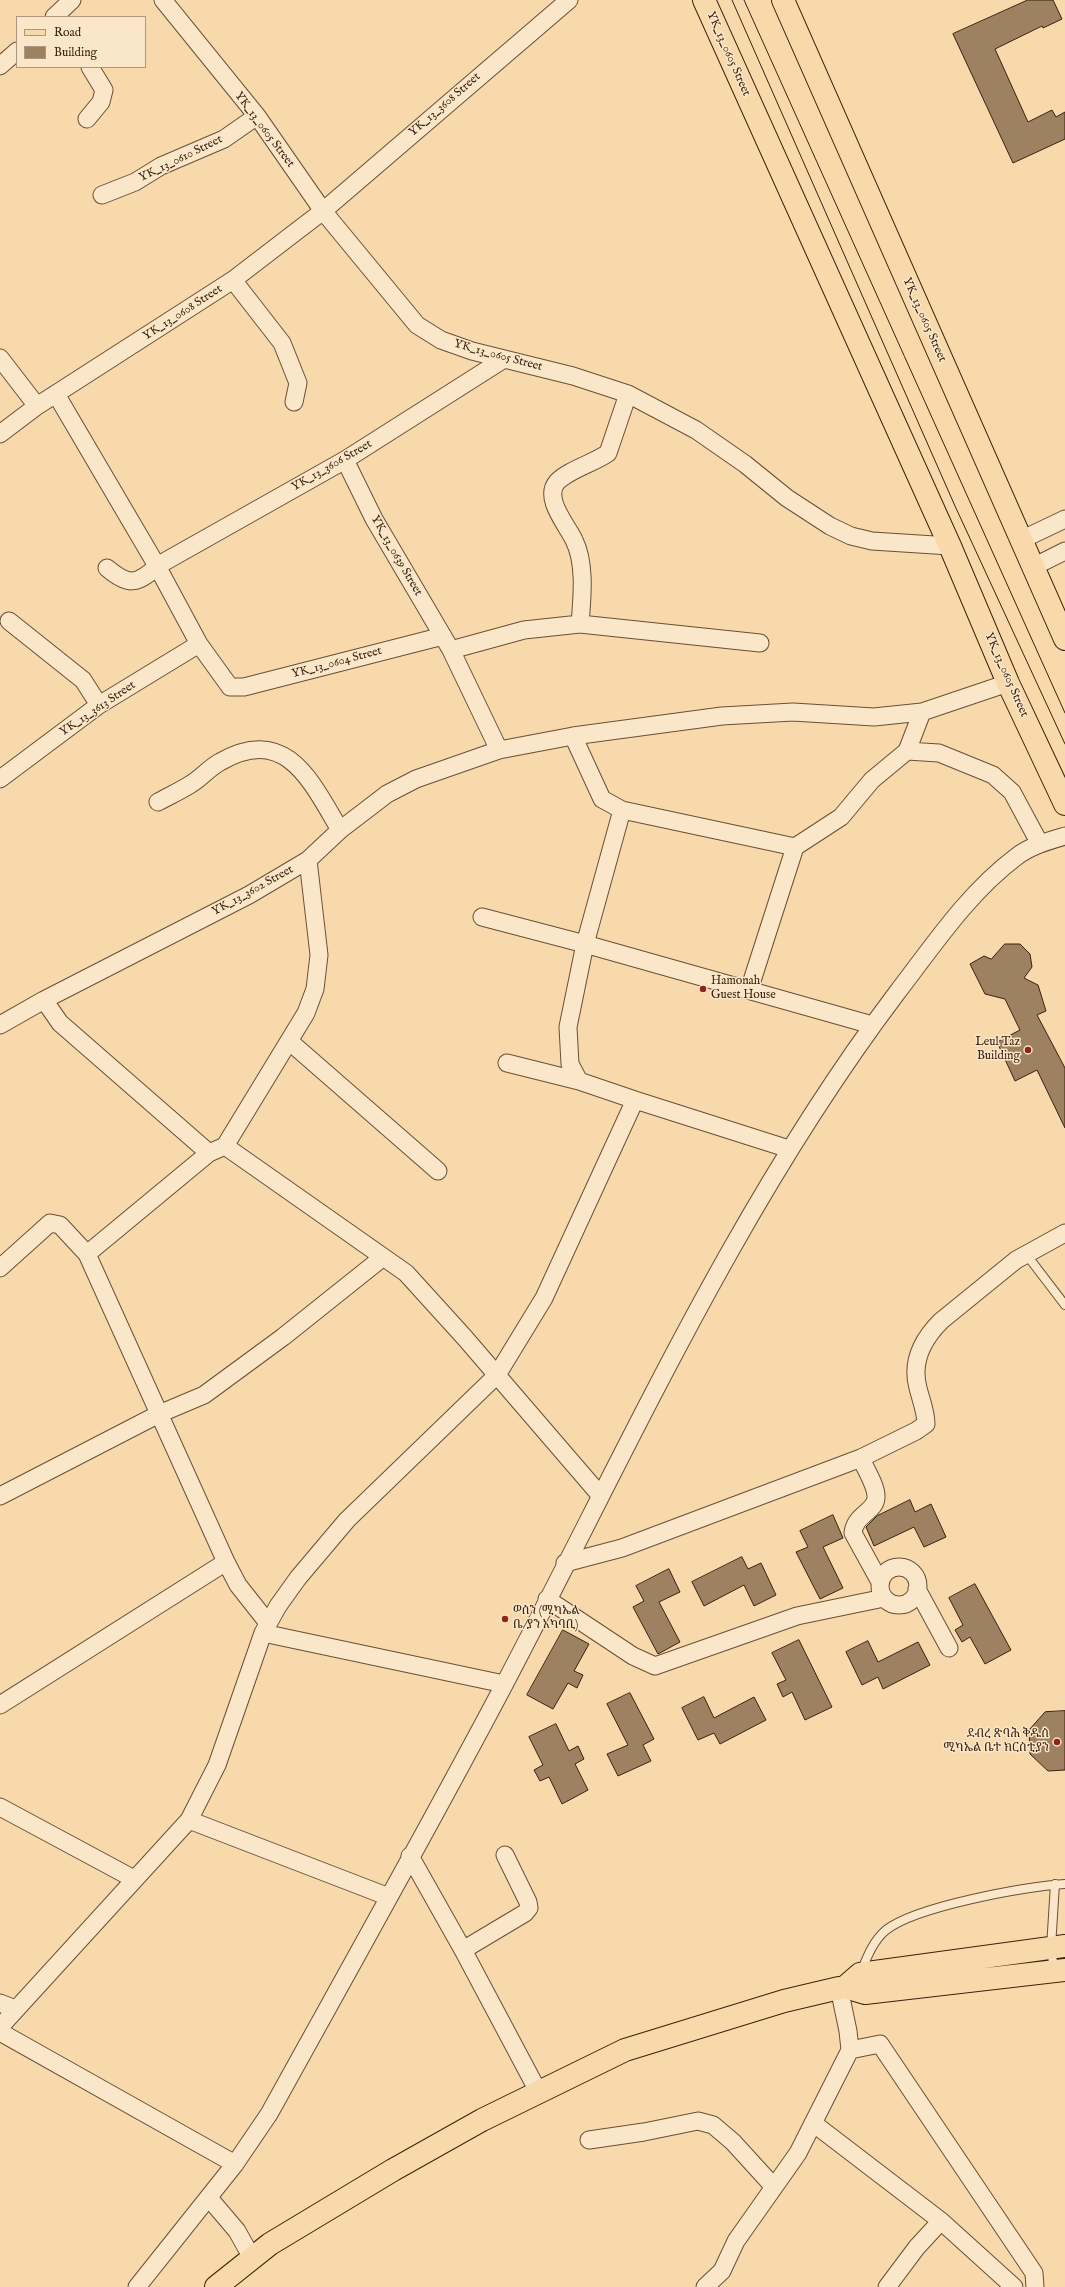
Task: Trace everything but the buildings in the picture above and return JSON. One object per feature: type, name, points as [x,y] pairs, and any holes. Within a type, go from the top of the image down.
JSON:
[{"type":"main road","name":"YK_13_0605 Street","points":[[704,0],[950,546],[1008,683],[1065,804]]},
{"type":"main road","name":"YK_13_0605 Street","points":[[783,0],[1065,640]]},
{"type":"main road","points":[[216,2287],[270,2244],[379,2178],[482,2120],[625,2050],[848,1983],[1058,1947]]},
{"type":"main road","points":[[848,1983],[865,1993],[1060,1971]]},
{"type":"street","points":[[57,16],[72,0]]},
{"type":"street","name":"YK_13_0605 Street","points":[[163,0],[257,116],[323,211],[417,325],[441,340],[504,359],[573,376],[628,394],[696,430],[745,464],[786,498],[850,536],[872,541],[950,546]]},
{"type":"street","name":"YK_13_3608 Street","points":[[323,211],[569,0]]},
{"type":"street","points":[[0,66],[16,52]]},
{"type":"street","points":[[87,119],[101,102],[104,90],[91,68]]},
{"type":"street","name":"YK_13_0610 Street","points":[[102,195],[135,182],[161,166],[224,138],[257,116]]},
{"type":"street","name":"YK_13_0608 Street","points":[[37,406],[233,280],[323,211]]},
{"type":"street","points":[[233,280],[282,343],[298,383],[294,402]]},
{"type":"street","points":[[0,358],[37,406],[0,434]]},
{"type":"street","name":"YK_13_3606 Street","points":[[107,568],[121,580],[132,582],[148,574],[156,566],[345,460],[504,359]]},
{"type":"street","points":[[56,394],[156,566],[199,644]]},
{"type":"street","points":[[580,624],[582,594],[579,556],[575,541],[554,504],[552,492],[557,482],[608,453],[628,394]]},
{"type":"street","name":"YK_13_0639 Street","points":[[345,460],[374,519],[450,649],[499,750]]},
{"type":"street","points":[[1021,540],[1065,519]]},
{"type":"street","points":[[1033,567],[1065,551]]},
{"type":"street","points":[[9,621],[82,680],[99,706]]},
{"type":"street","name":"YK_13_0604 Street","points":[[199,644],[230,687],[244,687],[450,649],[524,630],[580,624],[760,643]]},
{"type":"street","name":"YK_13_3613 Street","points":[[0,779],[99,706],[199,644]]},
{"type":"street","name":"YK_13_3602 Street","points":[[0,1025],[44,1000],[249,895],[308,860],[340,830],[387,794],[416,779],[499,750],[573,736],[722,716],[793,712],[874,717],[922,712],[1008,683]]},
{"type":"street","points":[[749,990],[794,847],[841,817],[872,780],[907,751],[922,712]]},
{"type":"street","points":[[573,736],[602,799],[622,810],[794,847]]},
{"type":"street","points":[[158,802],[191,784],[218,763],[235,754],[249,750],[267,749],[280,753],[302,770],[340,830]]},
{"type":"street","points":[[907,751],[939,753],[993,775],[1012,792],[1040,844]]},
{"type":"street","points":[[579,1081],[570,1064],[568,1027],[585,944],[622,810]]},
{"type":"street","points":[[136,2287],[209,2198],[270,2114],[504,1684],[600,1495],[697,1314],[789,1149],[872,1025],[963,905],[1020,854],[1040,844],[1065,836]]},
{"type":"street","points":[[87,1254],[209,1154],[225,1146],[306,1013],[315,989],[319,955],[308,860]]},
{"type":"street","points":[[482,917],[585,944],[872,1025]]},
{"type":"street","points":[[44,1000],[65,1028],[209,1154]]},
{"type":"street","points":[[289,1041],[438,1171]]},
{"type":"street","points":[[507,1063],[579,1081],[789,1149]]},
{"type":"street","points":[[0,2027],[7,2006],[134,1879],[189,1820],[217,1765],[266,1628],[298,1578],[347,1520],[497,1374],[544,1298],[635,1100]]},
{"type":"street","points":[[225,1146],[382,1258],[406,1273],[497,1374],[600,1495]]},
{"type":"street","points":[[0,1268],[50,1223],[60,1225],[87,1254],[226,1562],[238,1585],[266,1628],[504,1684]]},
{"type":"street","points":[[565,1563],[622,1548],[860,1458],[916,1431],[926,1424],[926,1417],[917,1386],[917,1370],[918,1357],[929,1333],[952,1312],[1026,1254],[1065,1233]]},
{"type":"street","points":[[0,1496],[159,1414],[204,1395],[283,1337],[382,1258]]},
{"type":"street","points":[[860,1458],[877,1497],[875,1505],[858,1519],[854,1525],[853,1532],[882,1590],[891,1603],[899,1604],[910,1600],[917,1590]]},
{"type":"street","points":[[0,1705],[226,1562]]},
{"type":"street","points":[[882,1590],[884,1574],[890,1569],[898,1567],[907,1568],[917,1581],[917,1590],[949,1648]]},
{"type":"street","points":[[547,1599],[633,1656],[655,1666],[797,1616],[882,1590]]},
{"type":"street","points":[[0,1807],[134,1879]]},
{"type":"street","points":[[189,1820],[389,1897]]},
{"type":"street","points":[[410,1856],[463,1950],[539,2092]]},
{"type":"street","points":[[463,1950],[525,1913],[530,1908],[505,1856]]},
{"type":"street","points":[[705,2287],[722,2271],[736,2241],[798,2153],[850,2050],[848,2031],[848,1983]]},
{"type":"street","points":[[0,2032],[235,2164]]},
{"type":"street","points":[[850,2050],[880,2044],[1034,2273],[1035,2287]]},
{"type":"street","points":[[589,2140],[644,2132],[698,2121],[713,2125],[733,2142],[774,2187]]},
{"type":"street","points":[[813,2123],[941,2221],[1014,2287]]},
{"type":"street","points":[[209,2198],[237,2231],[252,2258]]},
{"type":"street","points":[[887,2287],[917,2247],[941,2221]]},
{"type":"lane","points":[[1026,1254],[1065,1305]]},
{"type":"lane","points":[[1055,1884],[1060,1971]]},
{"type":"lane","points":[[848,1983],[874,1943],[886,1930],[908,1917],[962,1902],[1055,1884],[1065,1884]]},
{"type":"tram line","points":[[732,0],[955,506],[1065,744]]},
{"type":"tram line","points":[[744,0],[1065,713]]},
{"type":"place","name":"Hamonah Guest House","points":[[703,989]]},
{"type":"place","name":"Leul Taz Building","points":[[1028,1050]]},
{"type":"place","name":"ወሰን (ሚካኤል ቤ/ያን አካባቢ)","points":[[505,1619]]},
{"type":"place","name":"ደብረ ጽባሕ ቅዱስ ሚካኤል ቤተ ክርስቲያን","points":[[1057,1742]]}]
